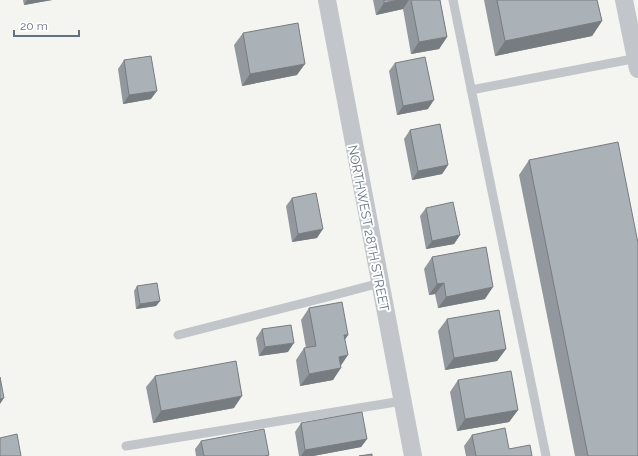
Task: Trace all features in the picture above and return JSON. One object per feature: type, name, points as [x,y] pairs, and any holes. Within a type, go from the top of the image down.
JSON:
[{"type":"street","name":"NORTHWEST 28TH STREET","points":[[327,0],[413,456]]},
{"type":"street","points":[[624,0],[637,62]]},
{"type":"lane","points":[[453,0],[546,456]]},
{"type":"lane","points":[[471,90],[637,62]]},
{"type":"lane","points":[[178,334],[380,283]]},
{"type":"lane","points":[[126,446],[402,401]]},
{"type":"building","points":[[384,0],[398,0],[384,3]]},
{"type":"building","points":[[411,0],[440,0],[447,37],[419,42]]},
{"type":"building","points":[[497,0],[597,0],[602,21],[505,41]]},
{"type":"building","points":[[298,23],[305,64],[250,74],[243,33]]},
{"type":"building","points":[[151,56],[157,91],[129,95],[124,60]]},
{"type":"building","points":[[425,57],[434,100],[403,106],[395,63]]},
{"type":"building","points":[[440,124],[448,165],[418,171],[410,130]]},
{"type":"building","points":[[618,142],[638,243],[638,456],[588,456],[529,160]]},
{"type":"building","points":[[316,193],[323,229],[298,234],[292,198]]},
{"type":"building","points":[[453,202],[460,235],[432,241],[426,208]]},
{"type":"building","points":[[486,247],[493,287],[446,297],[444,283],[437,284],[432,257]]},
{"type":"building","points":[[157,283],[160,301],[140,304],[137,286]]},
{"type":"building","points":[[342,302],[348,335],[344,335],[348,355],[339,357],[341,368],[309,374],[304,348],[316,346],[309,308]]},
{"type":"building","points":[[499,310],[506,349],[454,358],[447,319]]},
{"type":"building","points":[[291,325],[294,343],[265,347],[262,329]]},
{"type":"building","points":[[236,361],[242,396],[161,411],[155,376]]},
{"type":"building","points":[[511,371],[518,410],[465,419],[458,380]]},
{"type":"building","points":[[0,377],[4,398],[0,399]]},
{"type":"building","points":[[362,412],[367,439],[305,450],[301,423]]},
{"type":"building","points":[[505,428],[509,449],[530,445],[532,456],[476,456],[472,435]]},
{"type":"building","points":[[264,429],[269,455],[204,456],[201,441]]},
{"type":"building","points":[[17,434],[21,456],[0,456],[0,438]]},
{"type":"building","points":[[372,454],[372,456],[359,456]]}]
